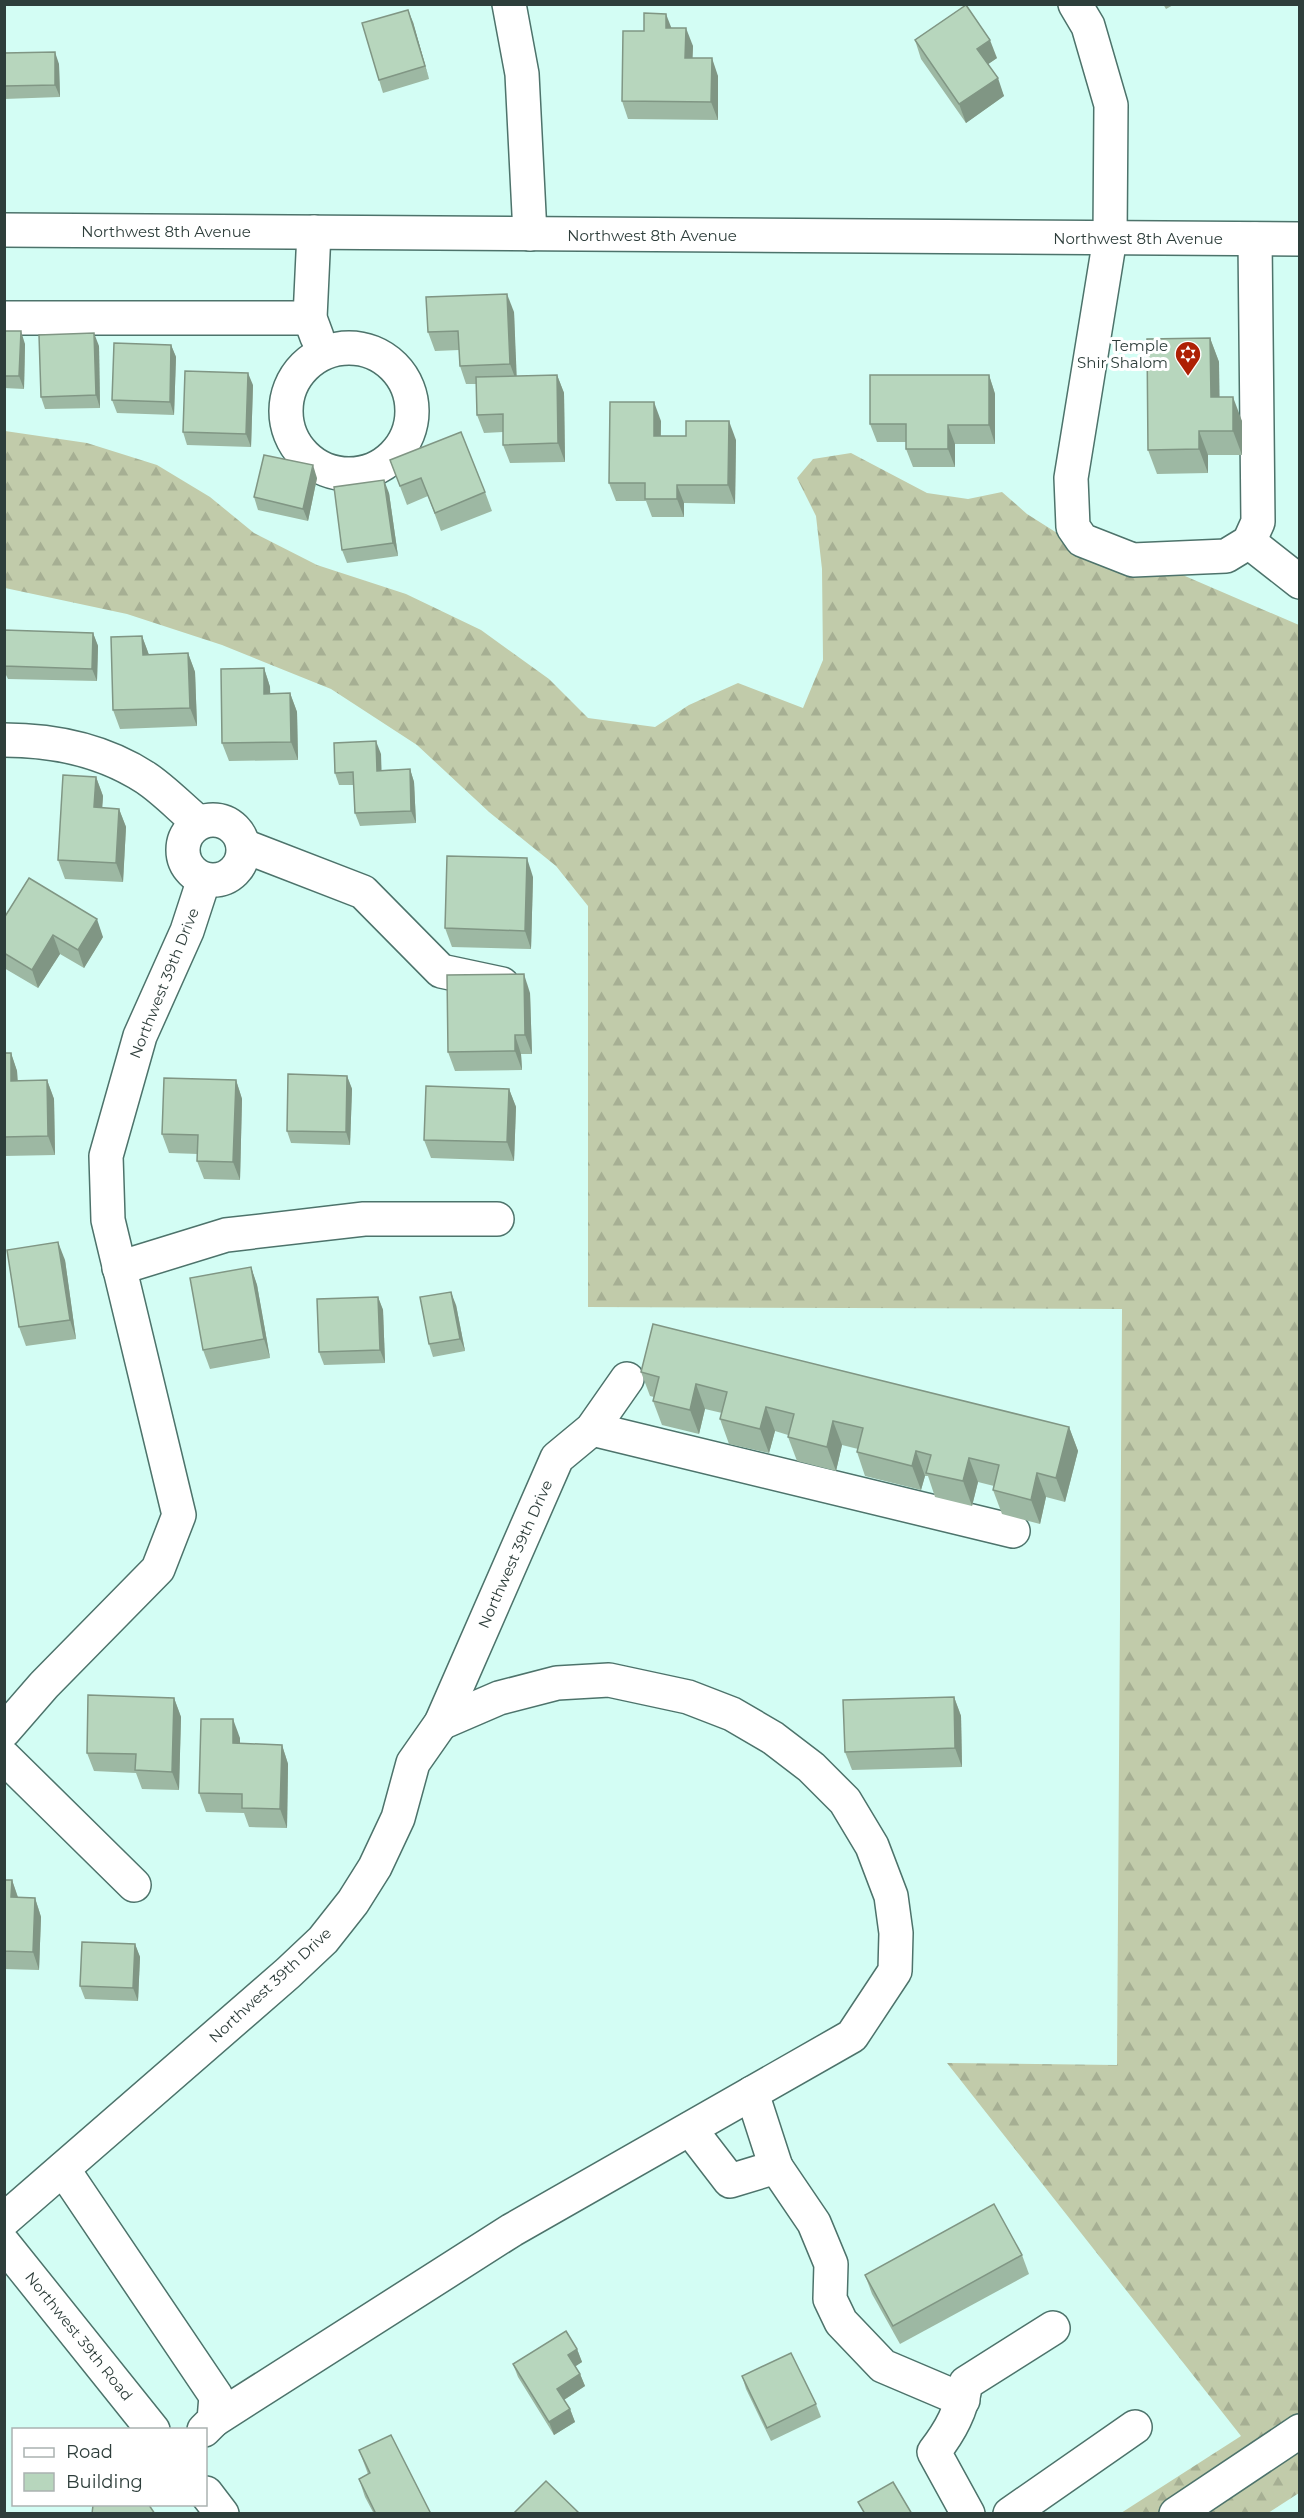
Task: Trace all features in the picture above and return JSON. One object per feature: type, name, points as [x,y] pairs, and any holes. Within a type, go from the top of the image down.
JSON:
[{"type":"street","points":[[509,4],[522,74],[530,234]]},
{"type":"street","points":[[1074,4],[1088,26],[1111,105],[1110,238],[1071,478],[1073,527],[1082,540],[1133,560],[1226,556],[1249,542],[1258,522],[1255,239]]},
{"type":"street","name":"Northwest 8th Avenue","points":[[4,230],[1299,239]]},
{"type":"street","points":[[314,232],[310,318],[315,332],[329,351]]},
{"type":"street","points":[[4,318],[310,318]]},
{"type":"street","points":[[1249,542],[1299,582]]},
{"type":"street","points":[[4,740],[35,740],[92,751],[146,778],[199,823]]},
{"type":"street","points":[[210,819],[222,820],[233,826],[244,846],[243,858],[237,869],[222,878],[204,879],[194,873],[186,864],[183,852],[184,840],[189,830],[210,819]]},
{"type":"street","points":[[244,846],[363,892],[441,971],[502,985]]},
{"type":"street","name":"Northwest 39th Drive","points":[[4,1731],[44,1685],[158,1569],[179,1515],[108,1220],[106,1156],[140,1036],[187,930],[204,879]]},
{"type":"street","points":[[119,1268],[226,1235],[364,1219],[497,1219]]},
{"type":"street","name":"Northwest 39th Drive","points":[[4,2220],[323,1940],[353,1902],[375,1867],[398,1818],[413,1763],[441,1723],[557,1458],[592,1429],[627,1379]]},
{"type":"street","points":[[592,1429],[1013,1531]]},
{"type":"street","points":[[209,2425],[512,2230],[852,2036],[895,1971],[896,1933],[891,1896],[872,1846],[845,1801],[811,1767],[773,1738],[732,1714],[688,1697],[609,1680],[557,1683],[499,1698],[441,1723]]},
{"type":"street","points":[[4,1757],[134,1885]]},
{"type":"street","points":[[752,2093],[776,2167],[814,2223],[831,2264],[830,2299],[841,2322],[883,2366],[963,2400]]},
{"type":"street","points":[[690,2129],[729,2181],[776,2167]]},
{"type":"street","points":[[63,2169],[216,2396],[209,2425]]},
{"type":"street","name":"Northwest 39th Road","points":[[4,2244],[151,2428]]},
{"type":"street","points":[[968,2514],[934,2452],[951,2430],[963,2400],[966,2383],[1053,2328]]},
{"type":"street","points":[[1010,2514],[1135,2427]]},
{"type":"street","points":[[1176,2514],[1299,2432]]},
{"type":"street","points":[[207,2494],[222,2514]]},
{"type":"green space","points":[[5,431],[87,443],[157,465],[210,497],[254,533],[317,565],[406,594],[481,630],[549,679],[588,718],[655,727],[689,705],[738,683],[803,708],[823,660],[822,569],[816,516],[797,478],[813,459],[851,453],[927,493],[968,499],[1002,492],[1027,514],[1076,545],[1178,573],[1299,625],[1299,2493],[1268,2513],[1121,2513],[1241,2436],[947,2063],[1117,2065],[1122,1309],[588,1307],[588,906],[556,866],[489,812],[417,745],[331,689],[222,645],[127,614],[5,588]]},
{"type":"building","points":[[966,5],[990,40],[977,49],[998,78],[959,104],[915,40]]},
{"type":"building","points":[[408,10],[425,66],[379,80],[362,23]]},
{"type":"building","points":[[644,13],[666,14],[666,28],[686,28],[685,58],[712,58],[711,102],[622,101],[623,31],[644,31]]},
{"type":"building","points":[[55,52],[55,85],[4,86],[4,53]]},
{"type":"building","points":[[507,294],[510,364],[460,366],[458,331],[428,332],[426,297]]},
{"type":"building","points":[[4,331],[21,331],[19,376],[4,376]]},
{"type":"building","points":[[94,333],[96,395],[41,397],[39,335]]},
{"type":"building","points":[[1210,338],[1211,397],[1233,397],[1233,431],[1199,431],[1199,449],[1148,450],[1147,339]]},
{"type":"building","points":[[114,343],[171,345],[170,402],[112,400]]},
{"type":"building","points":[[185,371],[248,373],[246,434],[183,432]]},
{"type":"building","points":[[557,375],[558,443],[503,445],[503,414],[477,415],[476,377]]},
{"type":"building","points":[[870,375],[989,375],[989,425],[948,425],[948,449],[906,449],[906,424],[870,424]]},
{"type":"building","points":[[610,402],[654,402],[654,436],[686,436],[686,421],[729,421],[728,485],[677,485],[677,499],[645,499],[645,483],[609,483]]},
{"type":"building","points":[[461,432],[485,492],[435,513],[421,478],[400,486],[390,460]]},
{"type":"building","points":[[264,455],[313,465],[303,509],[254,497]]},
{"type":"building","points":[[384,480],[393,543],[342,550],[334,487]]},
{"type":"building","points":[[4,630],[93,633],[92,669],[4,666]]},
{"type":"building","points":[[142,636],[143,655],[188,653],[190,708],[113,710],[111,637]]},
{"type":"building","points":[[264,668],[264,694],[290,693],[291,742],[222,743],[221,669]]},
{"type":"building","points":[[376,741],[377,771],[410,769],[411,811],[355,813],[353,772],[335,773],[334,743]]},
{"type":"building","points":[[63,775],[96,777],[94,807],[119,809],[116,863],[58,860]]},
{"type":"building","points":[[447,856],[527,858],[525,931],[445,928]]},
{"type":"building","points":[[29,878],[97,919],[78,950],[53,935],[32,970],[4,953],[4,918]]},
{"type":"building","points":[[524,974],[525,1035],[515,1035],[515,1051],[448,1052],[447,975]]},
{"type":"building","points":[[4,1053],[11,1053],[11,1081],[47,1080],[48,1136],[4,1137]]},
{"type":"building","points":[[288,1074],[347,1076],[346,1132],[287,1131]]},
{"type":"building","points":[[164,1078],[236,1080],[233,1162],[197,1161],[198,1135],[162,1134]]},
{"type":"building","points":[[426,1086],[509,1089],[507,1142],[424,1140]]},
{"type":"building","points":[[58,1242],[70,1320],[19,1327],[7,1250]]},
{"type":"building","points":[[251,1267],[264,1339],[203,1350],[190,1278]]},
{"type":"building","points":[[451,1292],[460,1339],[429,1344],[420,1297]]},
{"type":"building","points":[[378,1297],[380,1350],[319,1352],[317,1299]]},
{"type":"building","points":[[653,1324],[1069,1427],[1056,1478],[1037,1473],[1031,1500],[993,1490],[999,1465],[969,1458],[963,1481],[926,1473],[931,1455],[916,1451],[912,1466],[857,1452],[863,1428],[833,1421],[827,1447],[788,1437],[794,1414],[766,1407],[760,1429],[720,1419],[727,1392],[696,1384],[690,1410],[653,1401],[659,1377],[641,1372]]},
{"type":"building","points":[[88,1695],[174,1698],[172,1772],[135,1770],[136,1754],[87,1753]]},
{"type":"building","points":[[954,1697],[955,1748],[845,1752],[843,1700]]},
{"type":"building","points":[[201,1719],[233,1719],[233,1743],[282,1745],[280,1809],[242,1808],[242,1794],[199,1793]]},
{"type":"building","points":[[4,1880],[12,1880],[11,1897],[35,1898],[33,1952],[4,1951]]},
{"type":"building","points":[[82,1942],[135,1944],[133,1988],[80,1986]]},
{"type":"building","points":[[994,2204],[1022,2255],[893,2326],[865,2275]]},
{"type":"building","points":[[566,2331],[577,2349],[568,2355],[580,2374],[557,2389],[570,2409],[549,2422],[513,2364]]},
{"type":"building","points":[[791,2353],[816,2404],[767,2428],[742,2376]]},
{"type":"building","points":[[391,2435],[431,2514],[376,2514],[359,2479],[370,2473],[359,2450]]},
{"type":"building","points":[[546,2481],[580,2514],[513,2514]]},
{"type":"building","points":[[893,2482],[912,2514],[865,2514],[858,2502]]},
{"type":"building","points":[[93,2506],[150,2506],[155,2514],[92,2514]]},
{"type":"place","name":"Temple Shir Shalom","points":[[1188,377]]}]
